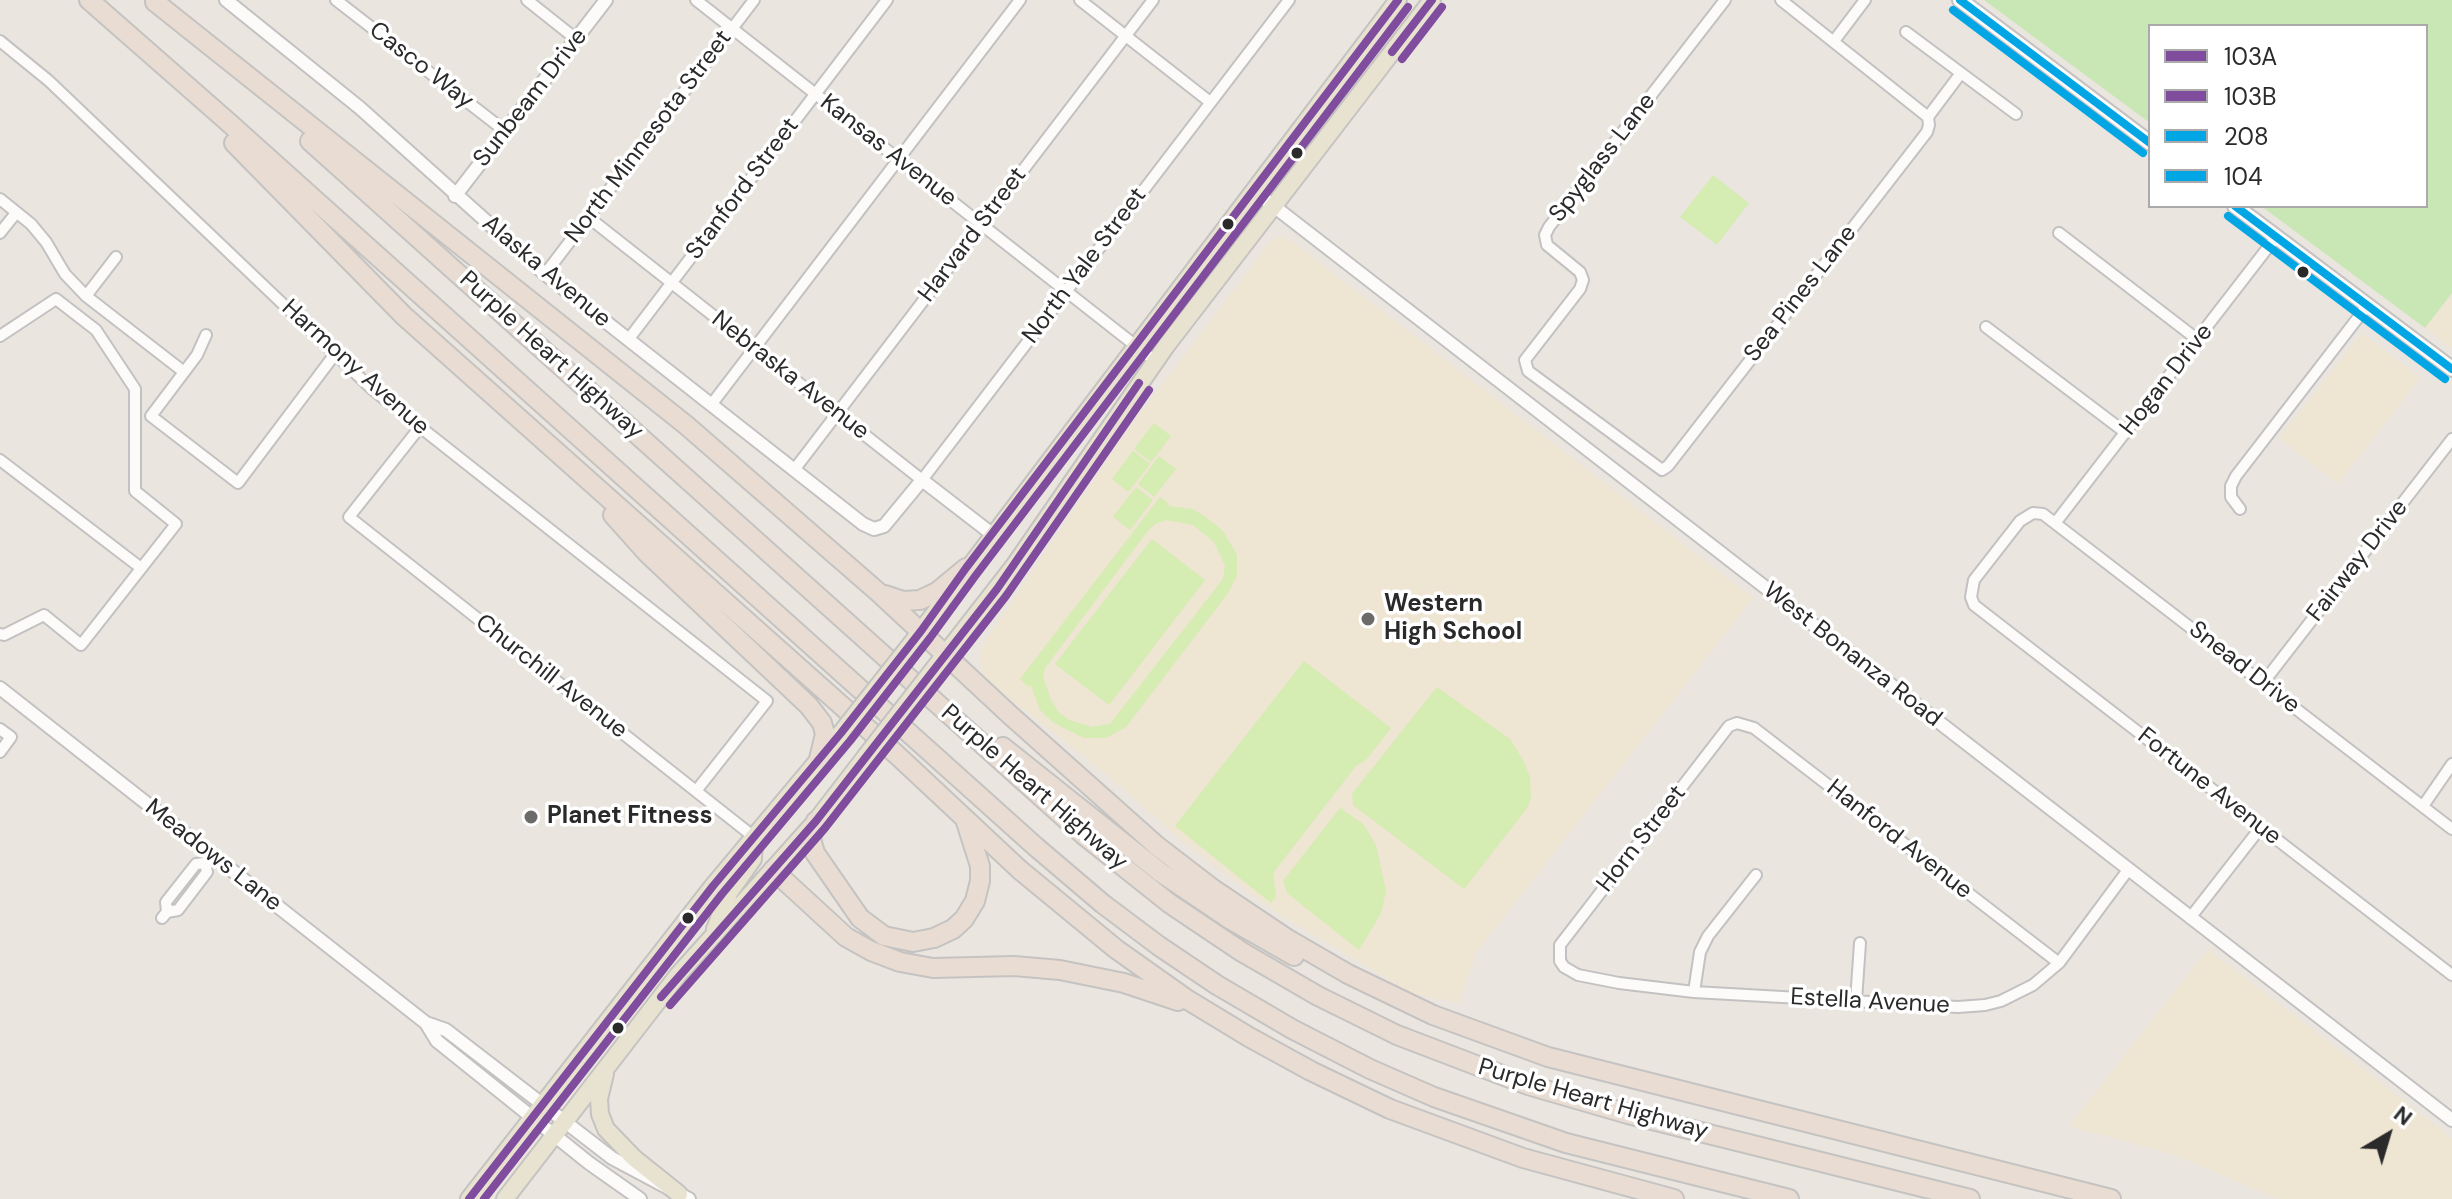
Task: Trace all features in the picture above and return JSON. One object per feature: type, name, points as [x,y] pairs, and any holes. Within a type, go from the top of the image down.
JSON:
[{"type":"highway","name":"Purple Heart Highway","points":[[89,0],[1036,847],[1159,946],[1292,1029],[1434,1097],[1566,1143],[1789,1199]]},
{"type":"highway","name":"Purple Heart Highway","points":[[154,1],[1127,871],[1220,937],[1333,1004],[1446,1056],[1560,1096],[1970,1199]]},
{"type":"highway","points":[[154,1],[686,425],[878,592],[942,657],[1171,857],[1271,929],[1379,990],[1478,1033],[1567,1063],[2104,1198]]},
{"type":"highway","points":[[123,29],[404,316],[1074,916],[1152,975],[1203,1009],[1311,1071],[1423,1122],[1556,1169],[1674,1199]]},
{"type":"highway","points":[[565,459],[647,553],[804,700],[825,730],[819,759]]},
{"type":"highway","points":[[878,592],[897,600],[920,600],[937,592],[966,568]]},
{"type":"highway","points":[[851,626],[1118,839],[1192,894],[1251,933],[1304,961],[1344,981],[1379,990]]},
{"type":"highway","points":[[816,821],[811,839],[815,853],[860,918],[884,936],[913,942],[934,938],[953,929],[964,919],[975,901],[980,866],[965,819]]},
{"type":"highway","points":[[773,870],[846,937],[888,958],[928,968],[1014,966],[1079,973],[1124,983],[1203,1009]]},
{"type":"main road","points":[[469,1199],[754,837],[884,679],[1398,0]]},
{"type":"main road","points":[[505,1199],[613,1058],[713,935],[816,821],[1024,552],[1155,361],[1432,0]]},
{"type":"main road","points":[[1960,0],[2148,141]]},
{"type":"main road","points":[[2238,208],[2452,369]]},
{"type":"main road","points":[[754,837],[763,859],[773,870]]},
{"type":"main road","points":[[713,935],[729,893],[753,859],[754,837]]},
{"type":"main road","points":[[613,1058],[599,1094],[603,1125],[619,1144],[684,1197]]},
{"type":"street","name":"Alaska Avenue","points":[[226,0],[360,108],[545,274],[863,524],[877,529]]},
{"type":"street","name":"Casco Way","points":[[336,0],[505,131]]},
{"type":"street","points":[[527,0],[576,39]]},
{"type":"street","name":"Sunbeam Drive","points":[[455,196],[606,0]]},
{"type":"street","name":"Kansas Avenue","points":[[696,0],[1155,361]]},
{"type":"street","name":"North Minnesota Street","points":[[545,274],[754,0]]},
{"type":"street","name":"Stanford Street","points":[[628,340],[887,0]]},
{"type":"street","points":[[711,405],[1020,0]]},
{"type":"street","points":[[1080,0],[1210,102]]},
{"type":"street","name":"Harvard Street","points":[[794,470],[1153,0]]},
{"type":"street","name":"North Yale Street","points":[[877,529],[887,524],[922,480],[1289,0]]},
{"type":"street","name":"Spyglass Lane","points":[[1665,468],[1657,468],[1528,371],[1525,360],[1580,289],[1583,280],[1580,272],[1547,245],[1545,235],[1549,227],[1725,0]]},
{"type":"street","points":[[1781,0],[1928,117]]},
{"type":"street","points":[[1834,41],[1865,0]]},
{"type":"street","points":[[1906,32],[2016,114]]},
{"type":"street","name":"Harmony Avenue","points":[[0,41],[49,81],[372,389],[767,701],[696,791]]},
{"type":"street","name":"Sea Pines Lane","points":[[1665,468],[1927,132],[1928,117],[1961,73]]},
{"type":"street","name":"West Bonanza Road","points":[[1253,190],[2452,1120]]},
{"type":"street","points":[[0,199],[31,224],[65,274],[86,296],[184,372]]},
{"type":"street","points":[[0,233],[16,213]]},
{"type":"street","name":"Nebraska Avenue","points":[[588,217],[992,534]]},
{"type":"street","points":[[2059,233],[2198,340]]},
{"type":"street","name":"Hogan Drive","points":[[2056,522],[2276,237]]},
{"type":"street","points":[[86,296],[116,257]]},
{"type":"street","points":[[0,336],[56,299],[96,330],[135,389],[135,491],[176,524],[81,645],[44,615],[4,635],[0,634]]},
{"type":"street","points":[[2240,509],[2231,497],[2231,486],[2236,476],[2367,306]]},
{"type":"street","points":[[1986,327],[2126,433]]},
{"type":"street","points":[[206,335],[197,355],[151,416],[238,483],[335,354]]},
{"type":"street","name":"Churchill Avenue","points":[[420,427],[349,517],[754,837]]},
{"type":"street","name":"Fairway Drive","points":[[2263,683],[2452,439]]},
{"type":"street","points":[[2,465],[141,568]]},
{"type":"street","name":"Snead Drive","points":[[1971,597],[1974,580],[2020,521],[2033,513],[2043,514],[2452,829]]},
{"type":"street","name":"Fortune Avenue","points":[[1971,597],[1974,605],[2452,975]]},
{"type":"street","name":"Meadows Lane","points":[[0,688],[209,859],[426,1023],[446,1030],[537,1111],[554,1135],[640,1199]]},
{"type":"street","name":"Horn Street","points":[[1560,961],[1560,945],[1729,726],[1737,723]]},
{"type":"street","name":"Hanford Avenue","points":[[1737,723],[1754,728],[2059,963]]},
{"type":"street","points":[[0,729],[11,737],[0,752]]},
{"type":"street","points":[[2423,806],[2452,764]]},
{"type":"street","points":[[2190,918],[2261,827]]},
{"type":"street","points":[[164,915],[178,910],[207,872],[209,859]]},
{"type":"street","name":"Estella Avenue","points":[[1560,961],[1578,975],[1694,992],[1958,1007],[1985,1005],[2001,1001],[2033,985],[2059,963],[2128,870]]},
{"type":"street","points":[[1694,992],[1700,952],[1708,936],[1756,875]]},
{"type":"street","points":[[1856,1001],[1860,943]]},
{"type":"street","name":"Meadows Lane","points":[[537,1111],[565,1121],[628,1168],[684,1197]]},
{"type":"shaded area","name":"Western High School","points":[[1279,236],[1293,242],[1753,598],[1476,953],[1459,1003],[1413,994],[1272,910],[1176,836],[1110,777],[999,690],[983,673],[979,657],[986,640],[1124,435],[1270,242]]},
{"type":"shaded area","points":[[2452,293],[2452,348],[2425,328]]},
{"type":"shaded area","points":[[2362,333],[2420,378],[2338,484],[2279,438]]},
{"type":"shaded area","points":[[2208,949],[2452,1138],[2452,1199],[2278,1199],[2172,1154],[2069,1126]]},
{"type":"green space","points":[[1984,0],[2452,0],[2452,293],[2425,328],[2264,208],[2428,208],[2428,24],[2148,24],[2148,122]]},
{"type":"green space","points":[[1713,175],[1749,203],[1717,245],[1680,217]]},
{"type":"green space","points":[[1154,423],[1171,436],[1151,462],[1134,449]]},
{"type":"green space","points":[[1133,451],[1150,464],[1128,492],[1112,479]]},
{"type":"green space","points":[[1159,456],[1176,469],[1154,497],[1138,484]]},
{"type":"green space","points":[[1136,487],[1153,500],[1130,530],[1113,517]]},
{"type":"green space","points":[[1160,497],[1168,506],[1192,509],[1223,531],[1237,555],[1237,576],[1228,593],[1126,727],[1106,738],[1084,738],[1054,723],[1040,710],[1031,685],[1028,687],[1020,679]],"holes":[[[1166,520],[1193,525],[1214,542],[1225,565],[1223,579],[1110,724],[1092,727],[1069,720],[1058,712],[1051,700],[1043,676],[1045,668],[1155,524]]]},
{"type":"green space","points":[[1152,539],[1205,580],[1109,705],[1055,664]]},
{"type":"green space","points":[[1304,661],[1391,728],[1366,760],[1356,766],[1273,873],[1276,896],[1271,903],[1175,826]]},
{"type":"green space","points":[[1437,687],[1510,739],[1530,777],[1531,798],[1527,808],[1464,889],[1353,805],[1352,794]]},
{"type":"green space","points":[[1340,808],[1363,824],[1376,845],[1386,891],[1381,913],[1359,950],[1287,893],[1283,881]]},
{"type":"transit line","name":"103A","points":[[469,1199],[713,886],[841,733],[921,631],[1398,0]]},
{"type":"transit line","name":"103A","points":[[1392,52],[1432,0]]},
{"type":"transit line","name":"208","points":[[1960,0],[2148,141]]},
{"type":"transit line","name":"103B","points":[[484,1199],[722,894],[850,741],[930,638],[1408,7]]},
{"type":"transit line","name":"103B","points":[[1402,59],[1442,7]]},
{"type":"transit line","name":"104","points":[[1953,10],[2143,153]]},
{"type":"transit line","name":"208","points":[[2238,208],[2452,369]]},
{"type":"transit line","name":"104","points":[[2228,216],[2445,379]]},
{"type":"transit line","name":"103A","points":[[661,997],[816,821],[997,589],[1139,383]]},
{"type":"transit line","name":"103B","points":[[670,1005],[825,828],[1006,596],[1149,390]]},
{"type":"place","name":"Western High School","points":[[1368,619]]},
{"type":"place","name":"Planet Fitness","points":[[531,817]]}]
